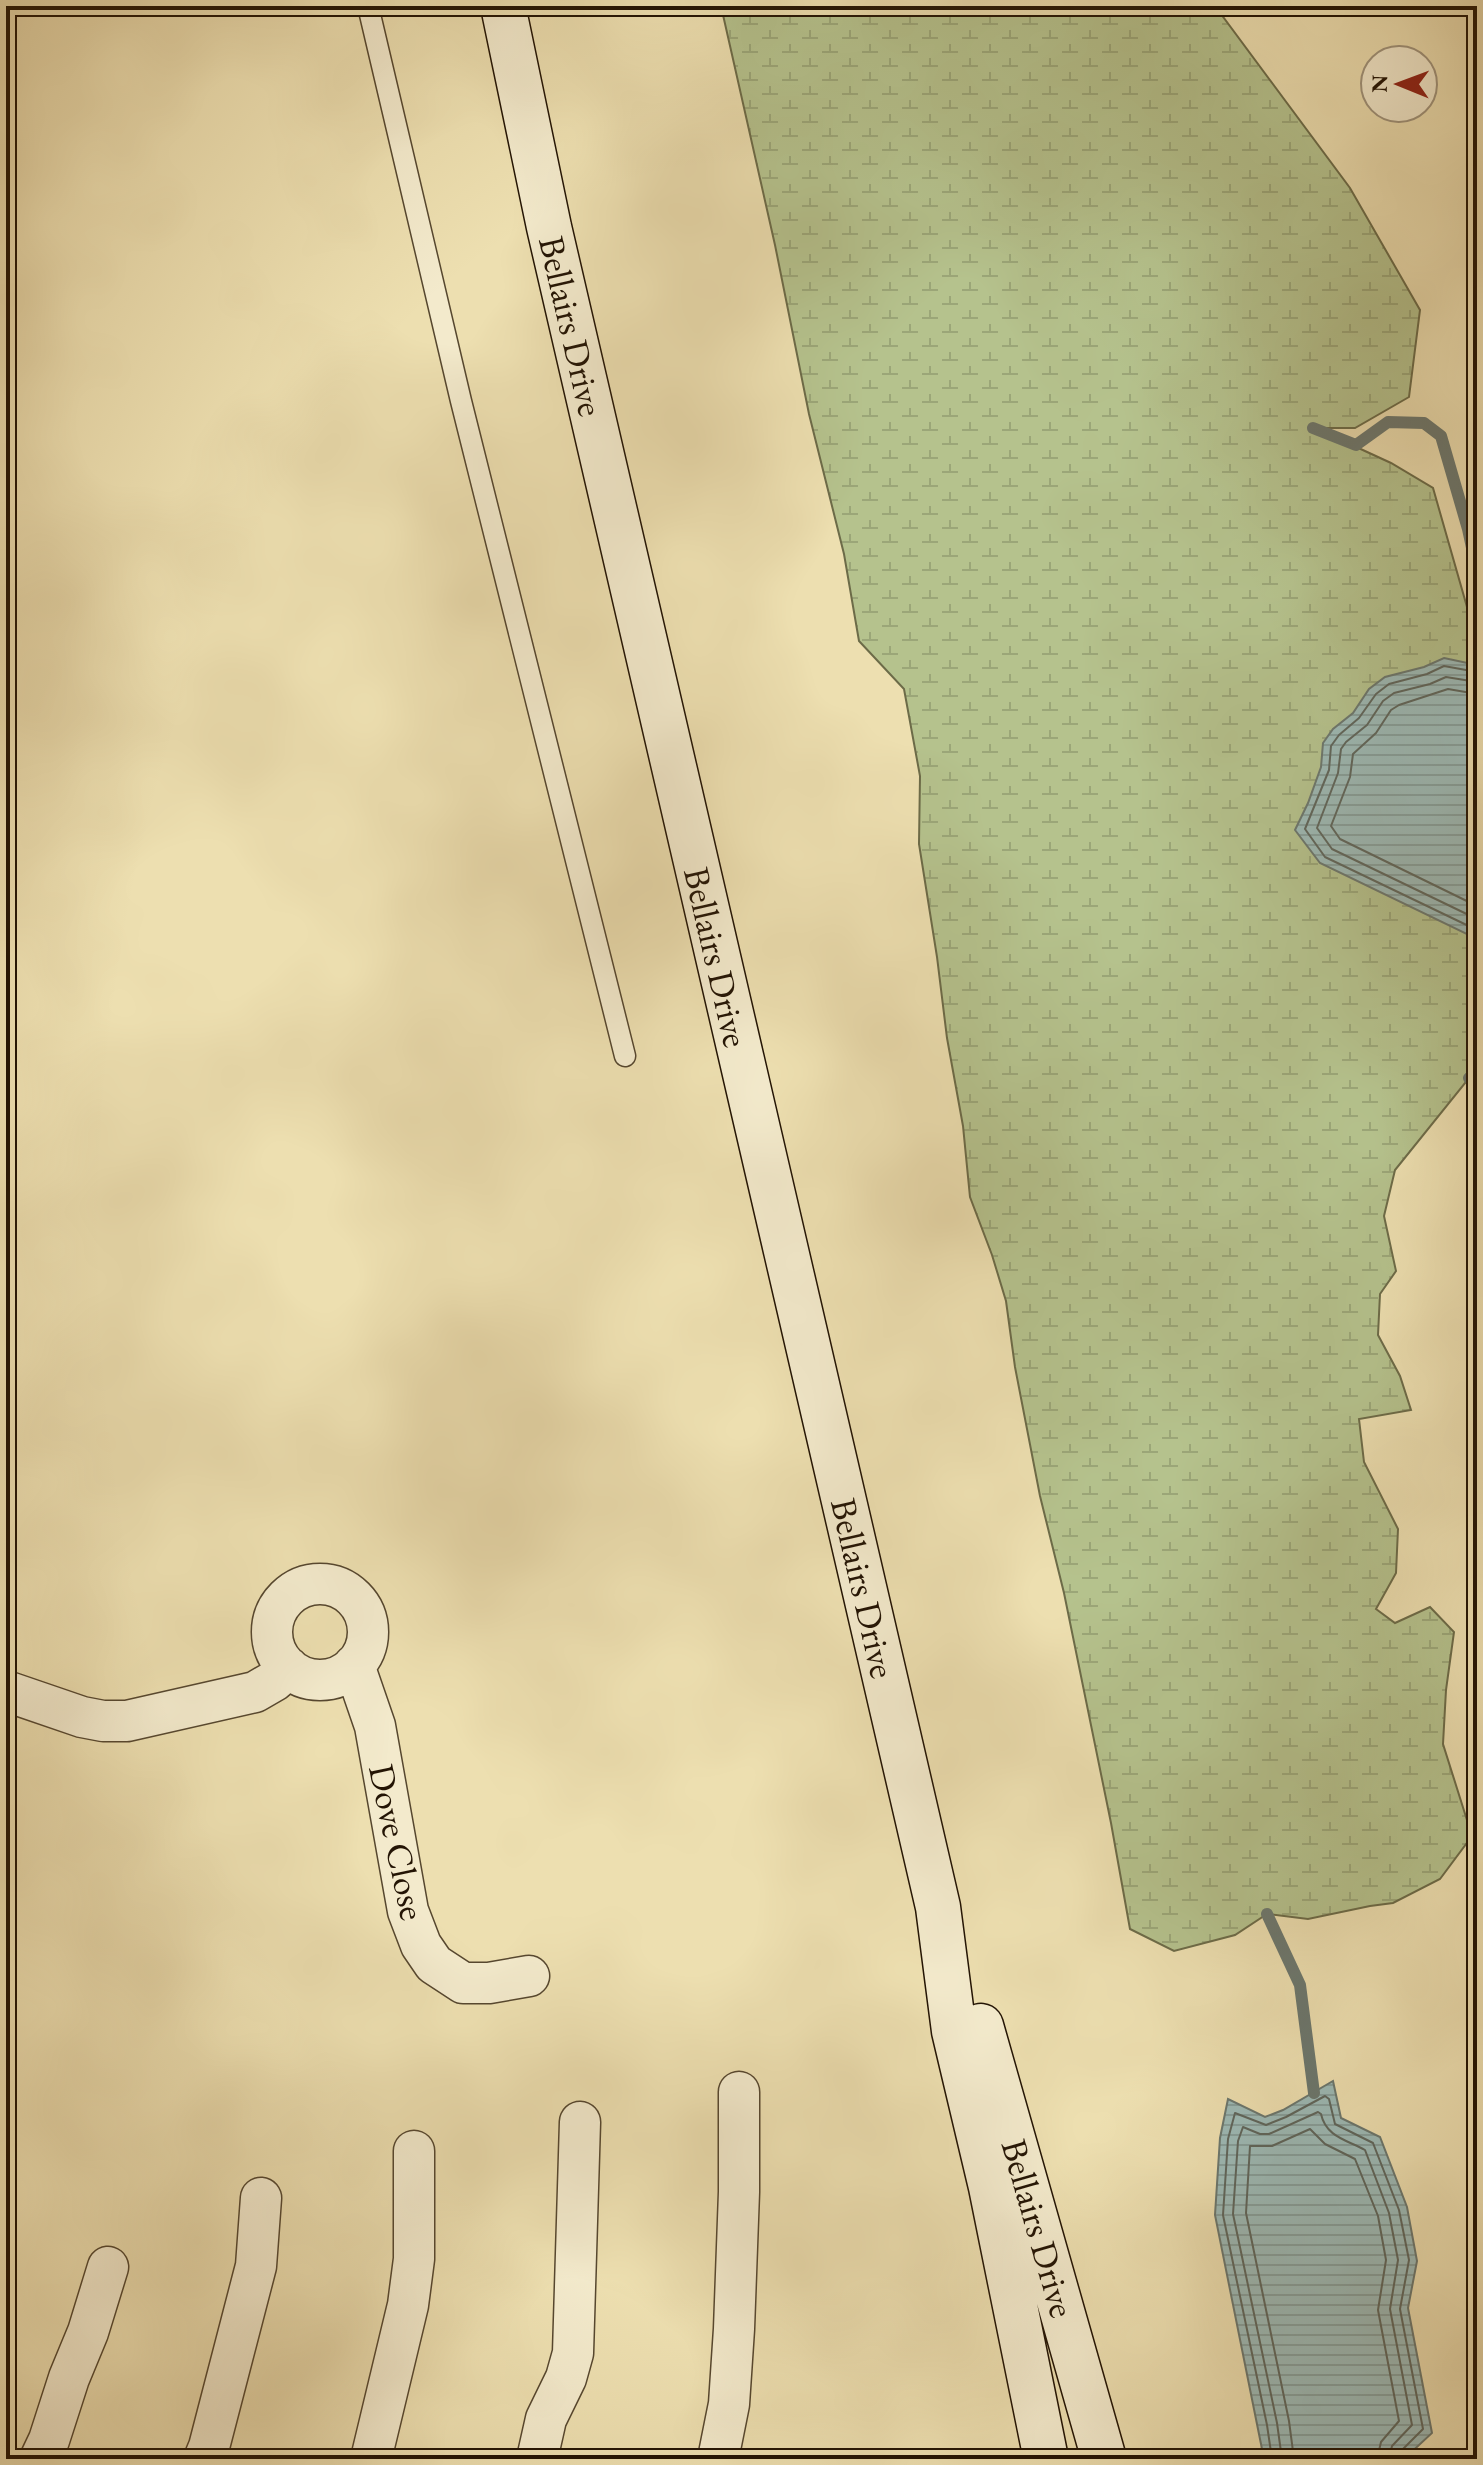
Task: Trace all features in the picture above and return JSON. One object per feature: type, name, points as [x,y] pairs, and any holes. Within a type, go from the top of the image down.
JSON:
[{"type":"street","name":"Bellairs Drive","points":[[503,6],[560,272],[938,1907],[954,2031],[991,2187],[1046,2459]]},
{"type":"street","points":[[312,1584],[336,1586],[347,1592],[363,1609],[368,1633],[362,1655],[354,1665],[334,1678],[322,1680],[299,1675],[289,1668],[275,1649],[275,1613],[290,1594],[312,1584]]},
{"type":"street","name":"Dove Close","points":[[354,1665],[375,1726],[408,1911],[421,1945],[434,1964],[463,1983],[489,1983],[529,1976]]},
{"type":"street","points":[[6,1691],[82,1717],[127,1721],[255,1692],[289,1668]]},
{"type":"street","name":"Bellairs Drive","points":[[938,1907],[980,2022],[1104,2459]]},
{"type":"street","points":[[718,2459],[729,2404],[733,2343],[739,2092]]},
{"type":"street","points":[[537,2459],[546,2419],[566,2378],[573,2353],[580,2122]]},
{"type":"street","points":[[371,2459],[408,2305],[414,2259],[414,2151]]},
{"type":"street","points":[[204,2459],[256,2266],[261,2198]]},
{"type":"street","points":[[40,2459],[88,2332],[108,2267]]},
{"type":"lane","points":[[368,6],[461,401],[625,1056]]},
{"type":"path","points":[[1477,2317],[1477,2341]]},
{"type":"path","points":[[1474,2459],[1477,2430]]},
{"type":"green space","points":[[721,6],[1215,6],[1350,188],[1420,310],[1409,397],[1355,428],[1315,428],[1391,463],[1433,488],[1477,642],[1477,1079],[1469,1078],[1395,1170],[1384,1216],[1396,1271],[1380,1294],[1378,1335],[1400,1376],[1411,1410],[1359,1419],[1364,1462],[1398,1529],[1396,1573],[1376,1609],[1395,1623],[1430,1607],[1454,1632],[1443,1744],[1472,1836],[1440,1879],[1393,1903],[1308,1919],[1267,1914],[1235,1935],[1174,1951],[1130,1929],[1064,1593],[1040,1496],[1015,1367],[1006,1301],[970,1197],[963,1126],[919,844],[920,776],[904,689],[859,641],[844,554],[809,414]]},
{"type":"water","points":[[1444,658],[1477,665],[1477,939],[1320,863],[1295,830],[1321,767],[1323,743],[1333,729],[1353,713],[1369,689],[1385,677],[1424,667]]},
{"type":"water","points":[[1333,2081],[1341,2118],[1380,2137],[1407,2207],[1417,2261],[1408,2308],[1432,2433],[1404,2459],[1264,2459],[1215,2215],[1220,2138],[1228,2099],[1265,2117]]},
{"type":"waterway","points":[[1313,428],[1356,445],[1388,422],[1424,423],[1441,436],[1477,571]]},
{"type":"waterway","points":[[1469,1078],[1477,1089]]},
{"type":"waterway","points":[[1267,1914],[1300,1985],[1314,2093]]}]
